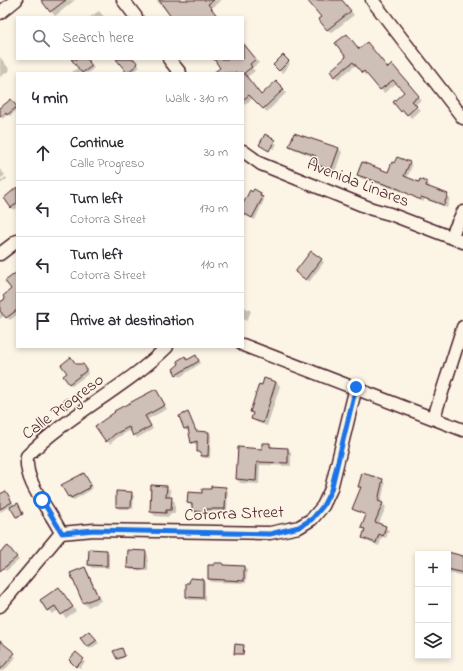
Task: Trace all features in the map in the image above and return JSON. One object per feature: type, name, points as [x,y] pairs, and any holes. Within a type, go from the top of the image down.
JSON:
[{"type":"street","points":[[0,14],[16,0]]},
{"type":"street","points":[[122,0],[135,16]]},
{"type":"street","points":[[372,0],[463,118]]},
{"type":"street","points":[[170,60],[179,72]]},
{"type":"street","name":"Avenida Linares","points":[[244,151],[264,165],[372,209],[463,242]]},
{"type":"street","points":[[451,237],[463,212]]},
{"type":"street","points":[[0,254],[16,242]]},
{"type":"street","points":[[434,418],[463,327]]},
{"type":"street","points":[[244,345],[356,387],[414,412],[434,418],[463,430]]},
{"type":"street","name":"Calle Progreso","points":[[62,533],[33,484],[26,465],[27,456],[54,432],[124,382],[166,348]]},
{"type":"street","name":"Cotorra Street","points":[[62,533],[94,530],[270,534],[299,527],[312,519],[323,506],[331,490],[356,387]]},
{"type":"street","points":[[0,606],[62,533]]},
{"type":"building","points":[[41,0],[66,0],[50,12]]},
{"type":"building","points":[[159,0],[214,0],[208,4],[217,16],[170,16]]},
{"type":"building","points":[[307,0],[342,0],[351,11],[327,30],[318,19],[321,17]]},
{"type":"building","points":[[347,34],[359,49],[367,42],[388,68],[392,64],[419,96],[412,101],[417,106],[407,115],[403,110],[401,112],[393,102],[404,92],[393,80],[380,90],[364,71],[362,73],[353,62],[334,77],[330,71],[346,57],[335,43]]},
{"type":"building","points":[[244,44],[256,59],[250,64],[252,67],[244,73],[214,72],[220,68],[215,60],[244,60]]},
{"type":"building","points":[[283,55],[289,61],[279,71],[273,65]]},
{"type":"building","points":[[72,60],[88,60],[92,66],[81,72]]},
{"type":"building","points":[[117,60],[135,60],[138,64],[126,72]]},
{"type":"building","points":[[244,73],[261,95],[276,81],[284,89],[263,109],[249,95],[244,99]]},
{"type":"building","points":[[11,99],[16,106],[16,108],[7,115],[6,113],[0,117],[0,108]]},
{"type":"building","points":[[294,133],[339,148],[331,170],[313,163],[316,156],[289,146]]},
{"type":"building","points":[[265,134],[275,140],[269,151],[259,145]]},
{"type":"building","points":[[397,157],[410,162],[404,176],[419,182],[420,179],[427,182],[426,186],[448,194],[444,205],[421,197],[420,200],[399,189],[357,175],[362,162],[388,172],[392,162],[394,163]]},
{"type":"building","points":[[16,188],[16,204],[11,208],[4,198]]},
{"type":"building","points":[[254,189],[261,193],[260,196],[263,197],[252,218],[244,214],[244,202],[250,190],[252,192]]},
{"type":"building","points":[[311,251],[322,259],[306,280],[295,272]]},
{"type":"building","points":[[16,273],[16,311],[6,318],[0,311],[0,302],[5,299],[3,296],[11,289],[5,281]]},
{"type":"building","points":[[196,355],[199,361],[176,375],[173,369],[179,364],[177,361],[185,356],[187,360]]},
{"type":"building","points":[[71,357],[76,364],[83,364],[86,371],[69,384],[63,376],[67,373],[61,365]]},
{"type":"building","points":[[264,378],[276,382],[263,423],[251,419],[253,413],[250,412],[259,384],[262,385]]},
{"type":"building","points":[[156,389],[165,405],[145,416],[151,426],[133,436],[129,427],[115,434],[106,442],[95,426],[115,412],[114,411]]},
{"type":"building","points":[[67,398],[72,404],[66,409],[61,403]]},
{"type":"building","points":[[188,412],[196,431],[209,432],[208,456],[201,456],[201,452],[197,452],[197,441],[191,443],[188,428],[184,429],[179,416]]},
{"type":"building","points":[[262,443],[270,443],[270,447],[288,448],[288,463],[257,462],[256,481],[236,479],[238,447],[262,449]]},
{"type":"building","points":[[84,473],[91,485],[88,486],[89,488],[71,498],[70,496],[68,497],[61,485]]},
{"type":"building","points":[[362,473],[383,479],[378,501],[383,503],[375,522],[386,526],[383,536],[379,534],[376,543],[362,538],[365,529],[361,528],[366,515],[352,509],[361,487],[358,487]]},
{"type":"building","points":[[151,485],[167,486],[166,497],[172,497],[171,510],[166,510],[166,513],[150,512]]},
{"type":"building","points":[[211,486],[226,487],[225,509],[206,509],[206,512],[192,511],[192,504],[187,503],[188,492],[202,493],[202,489],[211,489]]},
{"type":"building","points":[[6,491],[12,502],[0,509],[0,494]]},
{"type":"building","points":[[116,491],[132,492],[131,507],[116,507]]},
{"type":"building","points":[[18,503],[23,514],[16,517],[10,507]]},
{"type":"building","points":[[8,546],[17,557],[0,571],[0,552]]},
{"type":"building","points":[[89,549],[107,550],[107,566],[88,565]]},
{"type":"building","points":[[128,550],[146,551],[145,569],[127,568]]},
{"type":"building","points":[[451,553],[463,556],[463,573],[451,570]]},
{"type":"building","points":[[214,563],[244,566],[244,581],[208,579],[208,565],[214,565]]},
{"type":"building","points":[[85,567],[98,597],[83,603],[70,573]]},
{"type":"building","points":[[190,578],[203,579],[203,598],[186,597],[186,583],[189,583]]},
{"type":"building","points":[[59,587],[73,607],[61,615],[55,606],[47,611],[40,600]]},
{"type":"building","points":[[89,631],[97,640],[87,647],[80,638]]},
{"type":"building","points":[[0,641],[15,653],[0,670]]},
{"type":"building","points":[[235,644],[244,645],[243,654],[234,654]]},
{"type":"building","points":[[122,648],[125,656],[117,659],[113,651]]},
{"type":"building","points":[[76,652],[84,659],[76,667],[69,660]]},
{"type":"route","points":[[42,500],[62,533],[77,530],[109,530],[270,534],[299,527],[312,519],[323,506],[331,490],[348,414],[356,387]]}]
